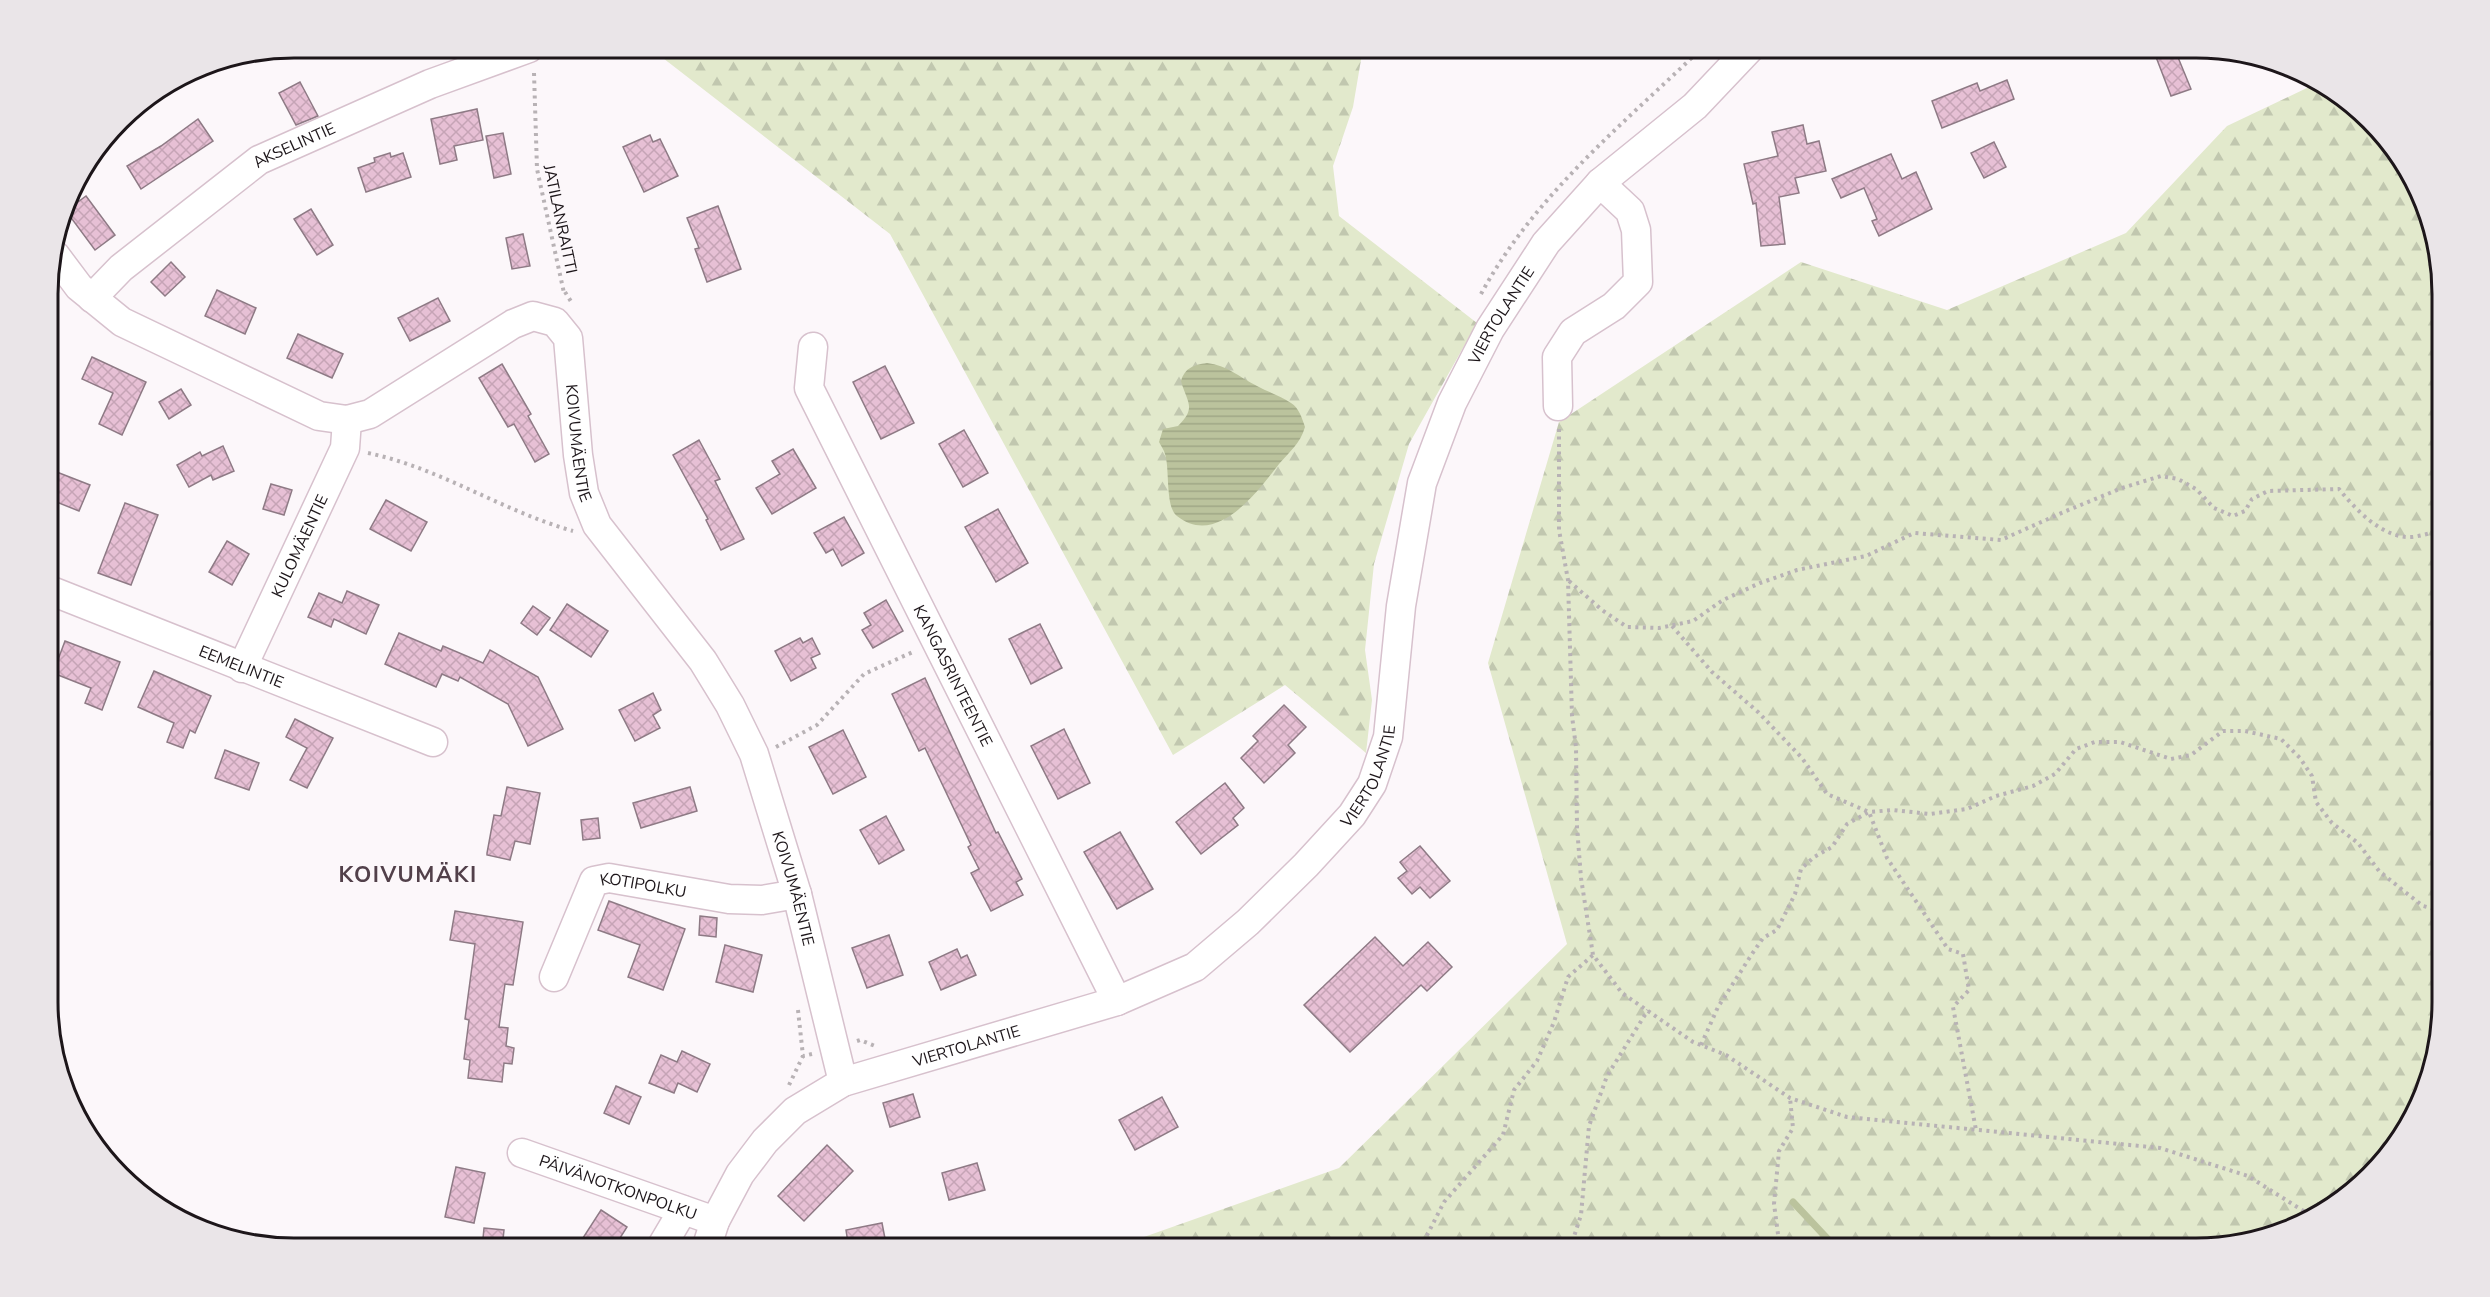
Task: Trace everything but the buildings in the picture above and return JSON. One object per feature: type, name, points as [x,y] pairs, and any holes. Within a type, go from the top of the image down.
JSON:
[{"type":"street","name":"VIERTOLANTIE","points":[[710,1238],[715,1221],[740,1174],[765,1141],[795,1111],[843,1082],[1117,1001],[1195,967],[1248,922],[1306,865],[1352,815],[1372,784],[1388,737],[1401,606],[1422,483],[1452,403],[1490,329],[1546,243],[1600,183],[1695,106],[1741,58]]},
{"type":"street","name":"AKSELINTIE","points":[[92,298],[121,268],[259,160],[430,84],[532,59]]},
{"type":"street","points":[[1558,406],[1557,357],[1573,332],[1614,306],[1638,282],[1636,230],[1630,211],[1600,183]]},
{"type":"street","points":[[61,263],[79,287],[122,322],[306,412],[347,420],[382,408],[513,324],[533,316],[566,317]]},
{"type":"street","name":"KOIVUMÄENTIE","points":[[566,317],[578,455],[584,493],[597,525],[703,661],[730,705],[754,754],[797,894],[843,1082]]},
{"type":"street","name":"KANGASRINTEENTIE","points":[[813,347],[809,388],[938,640],[1117,1001]]},
{"type":"street","name":"KULOMÄENTIE","points":[[242,668],[345,448],[347,420]]},
{"type":"street","name":"EEMELINTIE","points":[[58,594],[433,742]]},
{"type":"street","name":"KOTIPOLKU","points":[[554,977],[594,881],[609,878],[729,900],[762,900],[797,894]]},
{"type":"street","name":"PÄIVÄNOTKONPOLKU","points":[[522,1152],[715,1221]]},
{"type":"street","points":[[666,1238],[683,1210]]},
{"type":"path","points":[[1478,299],[1499,260],[1533,215],[1579,164],[1691,58]]},
{"type":"path","name":"JATILANRAITTI","points":[[532,59],[537,168],[565,292],[566,317]]},
{"type":"path","points":[[565,292],[566,317]]},
{"type":"path","points":[[1558,406],[1559,530],[1568,580],[1572,716],[1576,747],[1577,827],[1581,878],[1593,955],[1622,993],[1692,1042],[1726,1055],[1790,1098],[1847,1117],[2160,1148],[2248,1176],[2305,1212]]},
{"type":"path","points":[[345,448],[397,459],[428,470],[541,522],[582,534],[597,525]]},
{"type":"path","points":[[1568,580],[1602,610],[1627,627],[1659,628],[1693,621],[1723,600],[1760,583],[1797,570],[1866,556],[1914,533],[2001,540],[2075,507],[2161,476],[2178,478],[2196,489],[2214,508],[2233,516],[2245,511],[2252,499],[2268,491],[2339,489],[2354,507],[2385,531],[2410,537],[2432,533]]},
{"type":"path","points":[[1672,625],[1712,672],[1758,712],[1802,758],[1827,794],[1869,812],[1887,858],[1948,949],[1963,954],[1969,990],[1953,1007],[1976,1131]]},
{"type":"path","points":[[754,754],[774,748],[817,725],[864,674],[938,640]]},
{"type":"path","points":[[1701,1045],[1718,1007],[1752,954],[1764,938],[1778,930],[1795,894],[1801,869],[1832,847],[1847,824],[1869,812],[1893,810],[1930,814],[1967,809],[1996,796],[2033,786],[2055,774],[2076,749],[2095,742],[2120,742],[2171,759],[2191,755],[2223,731],[2245,731],[2281,739],[2300,758],[2312,776],[2316,802],[2332,823],[2358,843],[2379,871],[2423,906],[2432,908]]},
{"type":"path","points":[[1426,1238],[1444,1202],[1503,1135],[1514,1090],[1538,1062],[1568,978],[1593,955]]},
{"type":"path","points":[[796,1000],[803,1056],[860,1040],[878,1048]]},
{"type":"path","points":[[1574,1238],[1581,1215],[1589,1126],[1607,1076],[1648,1010]]},
{"type":"path","points":[[1779,1238],[1774,1204],[1779,1151],[1793,1128],[1790,1098]]},
{"type":"green space","points":[[663,58],[1361,58],[1353,107],[1333,166],[1339,216],[1477,323],[1409,444],[1374,564],[1365,650],[1372,700],[1366,753],[1285,685],[1173,755],[890,234]]},
{"type":"green space","points":[[2308,87],[2314,90],[2351,117],[2392,163],[2414,204],[2427,248],[2432,294],[2432,1002],[2427,1049],[2414,1093],[2392,1134],[2373,1158],[2327,1199],[2286,1221],[2242,1234],[2211,1238],[1141,1238],[1339,1168],[1567,944],[1488,663],[1559,422],[1801,262],[1947,310],[2126,233],[2227,126]]},
{"type":"shaded area","points":[[1207,363],[1227,369],[1291,403],[1298,410],[1305,427],[1294,447],[1248,501],[1221,521],[1207,525],[1192,524],[1177,516],[1173,511],[1169,496],[1165,452],[1159,442],[1163,429],[1178,426],[1189,409],[1181,381],[1185,373],[1194,366]]},
{"type":"waterway","points":[[1793,1202],[1827,1238]]},
{"type":"district","name":"KOIVUMÄKI","points":[[408,874]]}]
